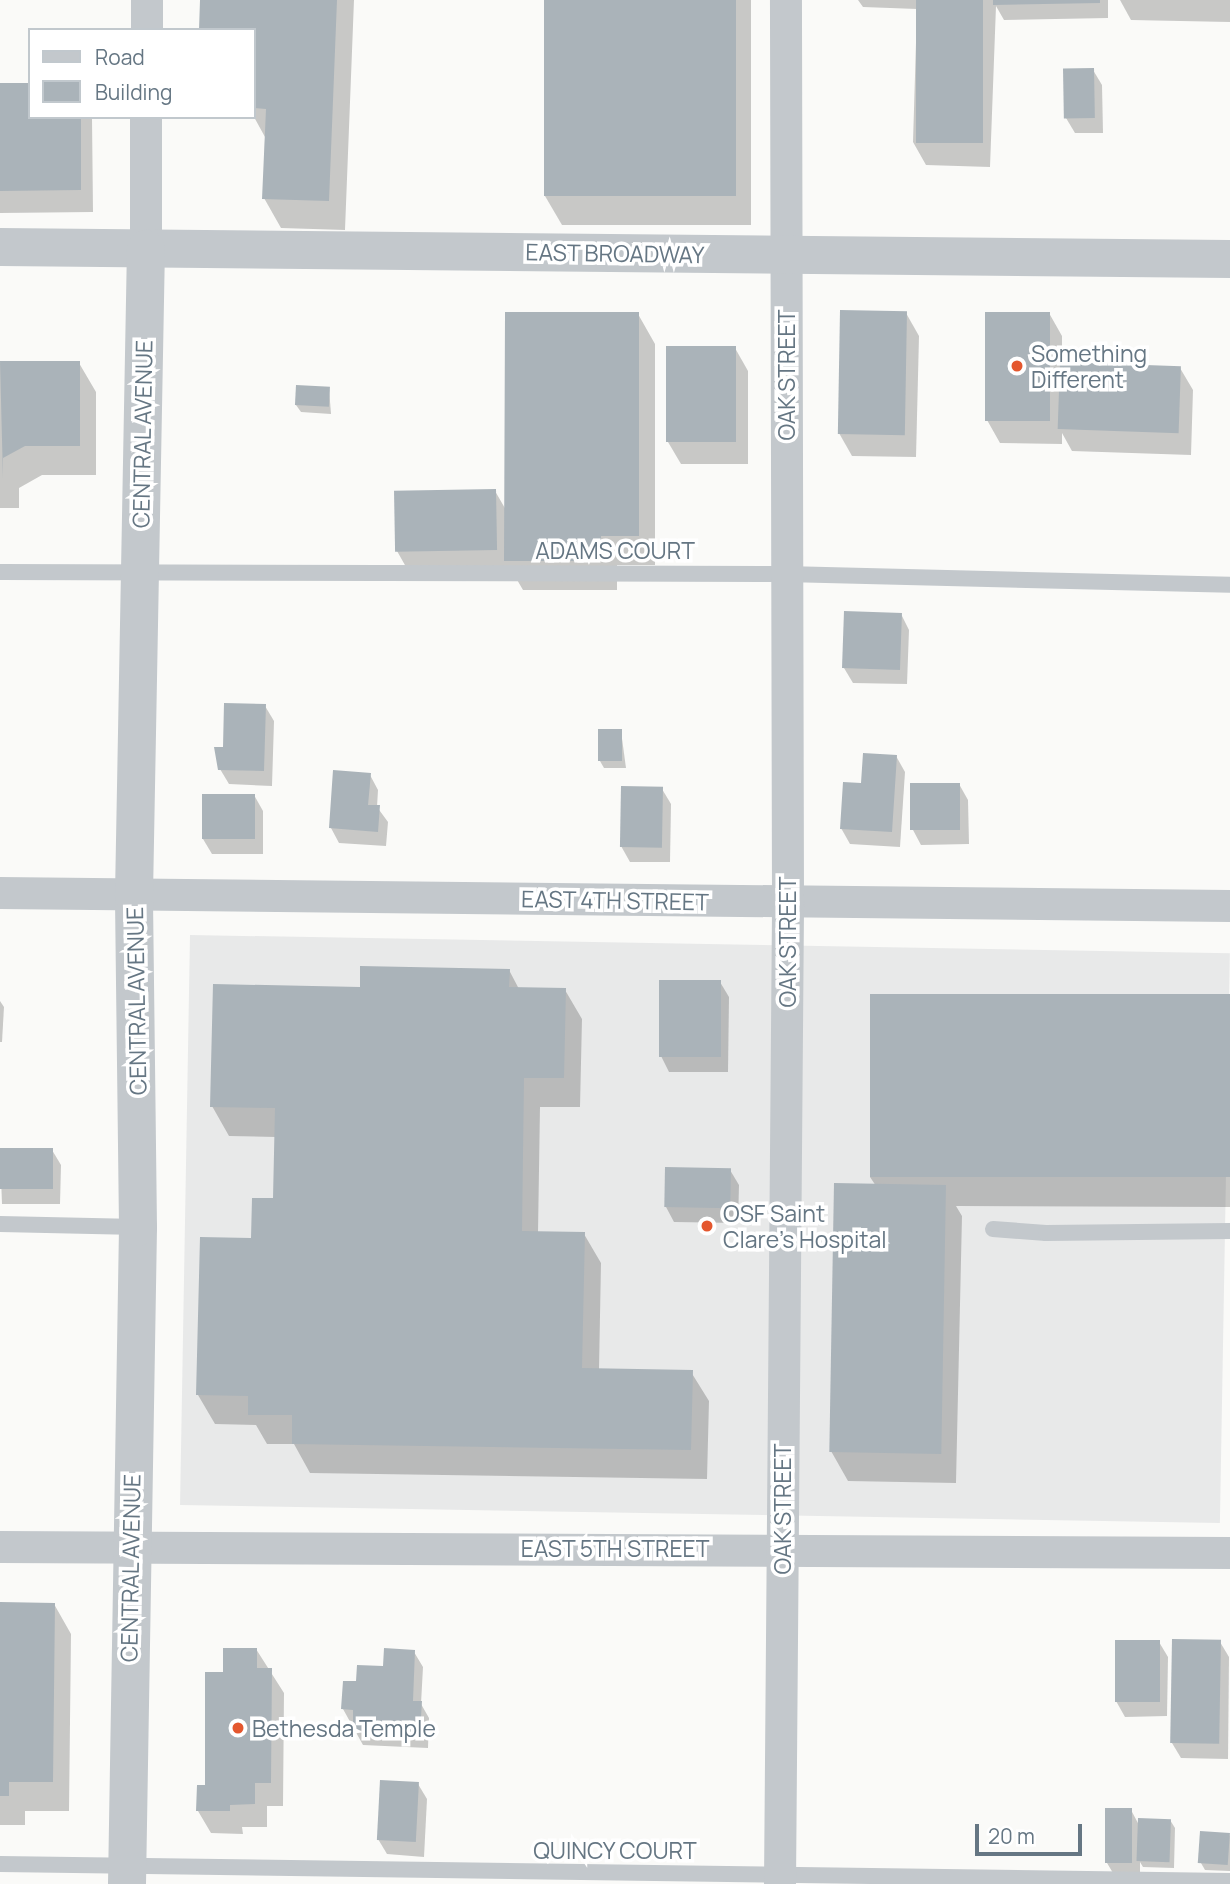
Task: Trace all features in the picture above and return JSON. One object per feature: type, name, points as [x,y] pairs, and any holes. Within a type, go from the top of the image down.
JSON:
[{"type":"street","points":[[146,28],[147,0]]},
{"type":"street","name":"OAK STREET","points":[[780,1879],[788,901],[785,574],[788,254],[786,0]]},
{"type":"street","name":"CENTRAL AVENUE","points":[[127,1874],[130,1546],[138,1227],[134,895],[146,119]]},
{"type":"street","name":"EAST BROADWAY","points":[[0,247],[1230,259]]},
{"type":"street","name":"EAST 4TH STREET","points":[[0,893],[1230,906]]},
{"type":"street","name":"EAST 5TH STREET","points":[[0,1547],[782,1548],[1230,1553]]},
{"type":"lane","name":"ADAMS COURT","points":[[0,572],[785,574],[1230,585]]},
{"type":"lane","points":[[0,1224],[138,1227]]},
{"type":"lane","points":[[993,1229],[1046,1233],[1230,1231]]},
{"type":"lane","name":"QUINCY COURT","points":[[0,1864],[127,1874],[1230,1881]]},
{"type":"shaded area","name":"OSF Saint Clare's Hospital","points":[[190,935],[1230,953],[1220,1523],[180,1505]]},
{"type":"building","points":[[200,0],[337,0],[329,201],[262,199],[266,109],[256,108],[256,28],[199,28]]},
{"type":"building","points":[[544,0],[736,0],[736,196],[544,196]]},
{"type":"building","points":[[916,0],[983,0],[983,143],[916,143]]},
{"type":"building","points":[[993,0],[1100,0],[1100,3],[993,5]]},
{"type":"building","points":[[1094,68],[1095,118],[1064,119],[1063,69]]},
{"type":"building","points":[[0,83],[28,83],[28,119],[81,119],[81,190],[0,191]]},
{"type":"building","points":[[840,310],[907,311],[905,435],[838,434]]},
{"type":"building","points":[[505,312],[639,312],[639,536],[601,536],[601,561],[504,561]]},
{"type":"building","name":"Something Different","points":[[985,312],[1050,312],[1050,421],[985,421]]},
{"type":"building","points":[[666,346],[736,346],[736,442],[666,442]]},
{"type":"building","points":[[0,361],[80,361],[80,446],[25,446],[3,458],[3,479]]},
{"type":"building","points":[[1060,362],[1181,366],[1179,433],[1058,429]]},
{"type":"building","points":[[296,385],[330,387],[329,407],[295,405]]},
{"type":"building","points":[[496,489],[497,550],[395,552],[394,491]]},
{"type":"building","points":[[844,611],[902,613],[900,670],[842,668]]},
{"type":"building","points":[[224,703],[266,704],[264,771],[218,770],[214,747],[223,747]]},
{"type":"building","points":[[598,729],[622,729],[622,761],[598,761]]},
{"type":"building","points":[[863,753],[897,755],[892,832],[840,829],[843,782],[861,783]]},
{"type":"building","points":[[333,770],[371,773],[368,805],[380,805],[378,832],[329,828]]},
{"type":"building","points":[[910,783],[960,783],[960,830],[910,830]]},
{"type":"building","points":[[621,786],[663,787],[662,848],[620,847]]},
{"type":"building","points":[[202,794],[255,794],[255,839],[202,839]]},
{"type":"building","points":[[360,966],[510,969],[509,987],[566,988],[564,1078],[524,1078],[522,1231],[585,1232],[582,1368],[693,1370],[691,1450],[292,1444],[292,1415],[248,1415],[248,1396],[196,1395],[200,1237],[251,1238],[252,1198],[273,1198],[275,1108],[210,1107],[213,984],[360,987]]},
{"type":"building","points":[[659,980],[721,980],[721,1057],[659,1057]]},
{"type":"building","points":[[870,994],[1230,994],[1230,1177],[870,1177]]},
{"type":"building","points":[[0,1148],[53,1148],[53,1189],[0,1189]]},
{"type":"building","points":[[665,1167],[731,1168],[730,1208],[664,1207]]},
{"type":"building","points":[[834,1183],[946,1185],[941,1454],[829,1452]]},
{"type":"building","points":[[0,1602],[55,1603],[53,1782],[9,1782],[9,1796],[0,1796]]},
{"type":"building","points":[[1172,1639],[1221,1640],[1219,1744],[1170,1743]]},
{"type":"building","points":[[1115,1640],[1160,1640],[1160,1702],[1115,1702]]},
{"type":"building","name":"Bethesda Temple","points":[[223,1648],[257,1648],[257,1668],[272,1668],[271,1783],[255,1783],[255,1804],[230,1805],[230,1811],[196,1811],[197,1785],[205,1785],[205,1672],[223,1672]]},
{"type":"building","points":[[384,1648],[415,1650],[413,1701],[422,1701],[420,1733],[353,1730],[353,1710],[341,1709],[343,1681],[356,1681],[357,1665],[383,1666]]},
{"type":"building","points":[[380,1780],[419,1782],[416,1842],[377,1840]]},
{"type":"building","points":[[1105,1808],[1132,1808],[1132,1863],[1105,1863]]},
{"type":"building","points":[[1138,1818],[1171,1819],[1169,1862],[1136,1861]]},
{"type":"building","points":[[1200,1831],[1230,1833],[1228,1865],[1198,1863]]},
{"type":"place","name":"Something Different","points":[[1017,366]]},
{"type":"place","name":"OSF Saint Clare's Hospital","points":[[707,1226]]},
{"type":"place","name":"Bethesda Temple","points":[[238,1728]]}]
